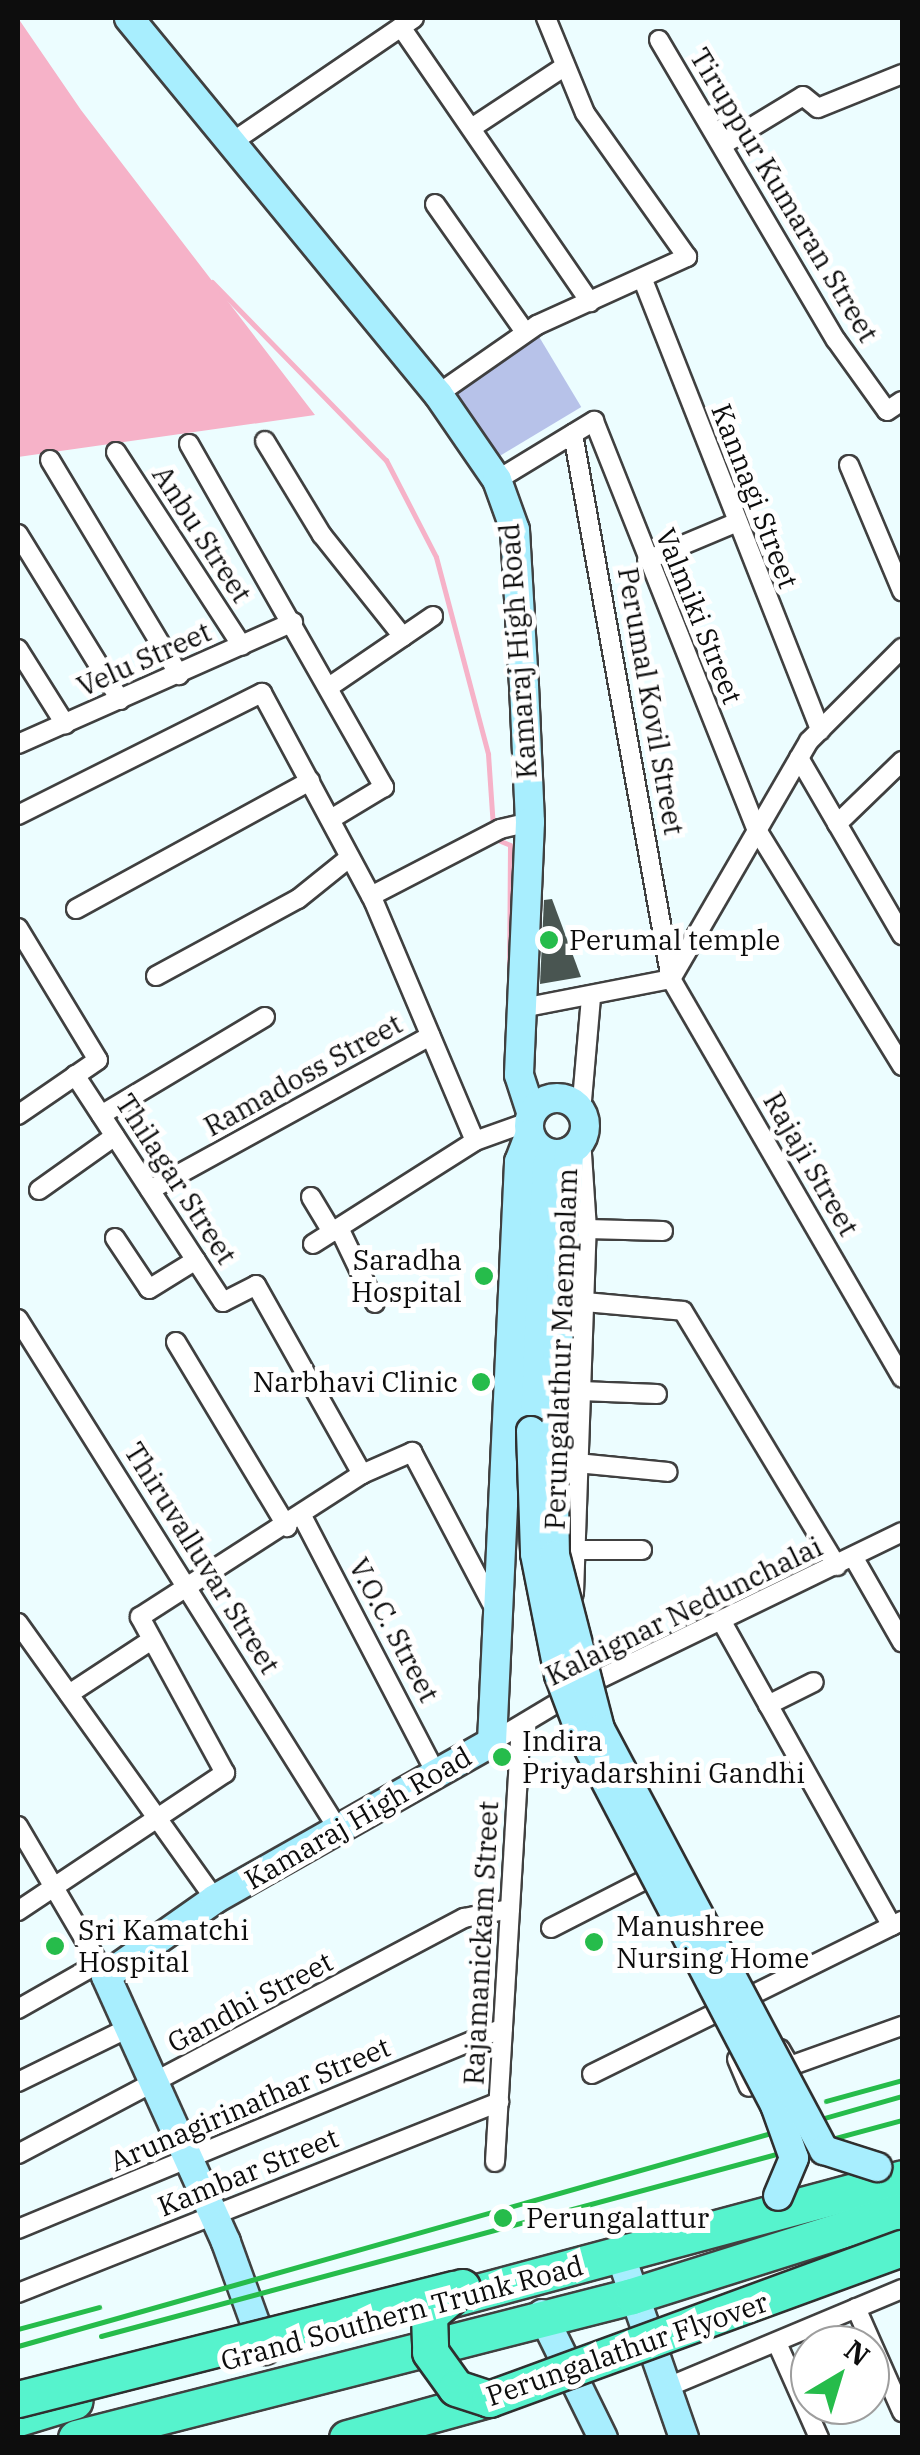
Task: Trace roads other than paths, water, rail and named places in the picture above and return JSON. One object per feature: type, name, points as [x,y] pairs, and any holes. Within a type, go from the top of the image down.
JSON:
[{"type":"highway","points":[[18,2400],[462,2286],[778,2196],[894,2168]]},
{"type":"highway","name":"Grand Southern Trunk Road","points":[[18,2418],[620,2254],[894,2168]]},
{"type":"highway","name":"Grand Southern Trunk Road","points":[[76,2438],[542,2314],[632,2296],[902,2211]]},
{"type":"highway","name":"Perungalathur Flyover","points":[[348,2438],[489,2399],[902,2248]]},
{"type":"highway","points":[[462,2286],[428,2315],[430,2352],[456,2388],[489,2399]]},
{"type":"street","name":"Kamaraj High Road","points":[[102,1970],[215,1899],[492,1742],[503,1624],[520,1162],[553,1132],[520,1075],[530,822],[515,530],[498,480],[438,394],[228,145],[129,18]]},
{"type":"street","points":[[378,18],[402,26],[476,125],[590,302]]},
{"type":"street","points":[[438,394],[525,332],[687,257],[560,69],[546,18]]},
{"type":"street","points":[[228,145],[402,26]]},
{"type":"street","name":"Tiruppur Kumaran Street","points":[[660,40],[836,340],[886,411],[902,401]]},
{"type":"street","points":[[476,125],[560,69]]},
{"type":"street","points":[[724,144],[803,96],[818,108],[902,74]]},
{"type":"street","points":[[435,204],[525,332]]},
{"type":"street","name":"Kannagi Street","points":[[643,280],[735,523],[820,730]]},
{"type":"street","name":"Valmiki Street","points":[[573,434],[594,420],[757,830],[894,1036],[902,1066]]},
{"type":"street","points":[[498,480],[573,434]]},
{"type":"street","name":"Perumal Kovil Street","points":[[573,434],[671,978]]},
{"type":"street","points":[[265,442],[322,535],[403,637]]},
{"type":"street","points":[[189,444],[384,787],[330,819]]},
{"type":"street","name":"Anbu Street","points":[[116,452],[242,646]]},
{"type":"street","points":[[50,460],[179,675]]},
{"type":"street","points":[[848,465],[902,591]]},
{"type":"street","points":[[647,560],[735,523]]},
{"type":"street","points":[[18,534],[120,700]]},
{"type":"street","points":[[329,687],[433,616]]},
{"type":"street","name":"Velu Street","points":[[18,744],[293,622]]},
{"type":"street","points":[[521,1024],[591,998],[671,978],[799,758],[820,730],[902,648]]},
{"type":"street","points":[[18,649],[65,724]]},
{"type":"street","points":[[18,815],[262,692],[371,896],[475,1141]]},
{"type":"street","points":[[799,758],[902,934]]},
{"type":"street","points":[[837,824],[902,761]]},
{"type":"street","points":[[76,909],[310,781]]},
{"type":"street","points":[[371,896],[493,833],[530,822]]},
{"type":"street","points":[[156,976],[298,899],[349,858]]},
{"type":"street","points":[[18,928],[98,1060],[18,1114]]},
{"type":"street","name":"Rajaji Street","points":[[671,978],[902,1378]]},
{"type":"street","points":[[591,998],[553,1132],[587,1229],[573,1550],[575,1626],[589,1684],[651,1821],[790,2066],[902,2026]]},
{"type":"street","points":[[101,1114],[266,1016]]},
{"type":"street","name":"Ramadoss Street","points":[[150,1190],[430,1036]]},
{"type":"street","name":"Thilagar Street","points":[[76,1075],[224,1302],[256,1285],[362,1474]]},
{"type":"street","points":[[312,1244],[475,1141],[553,1132]]},
{"type":"street","name":"Perungalathur Maempalam","points":[[553,1132],[535,1554],[559,1676],[581,1734],[775,2105],[794,2158],[778,2196]]},
{"type":"street","points":[[39,1190],[115,1136]]},
{"type":"street","points":[[311,1197],[336,1230],[375,1303]]},
{"type":"street","points":[[587,1229],[662,1231]]},
{"type":"street","points":[[116,1238],[149,1289],[196,1260]]},
{"type":"street","points":[[585,1302],[684,1311],[846,1563],[902,1642]]},
{"type":"street","name":"Thiruvalluvar Street","points":[[18,1319],[338,1829]]},
{"type":"street","name":"V.O.C. Street","points":[[176,1342],[294,1522],[435,1771]]},
{"type":"street","points":[[581,1391],[657,1394]]},
{"type":"street","name":"Perungalathur Maempalam","points":[[542,1431],[555,1555],[600,1729],[824,2150],[894,2168]]},
{"type":"street","points":[[18,1910],[226,1773],[140,1618],[294,1522],[362,1474],[412,1452],[503,1624]]},
{"type":"street","points":[[578,1463],[668,1472]]},
{"type":"street","name":"Kalaignar Nedunchalai","points":[[492,1742],[589,1684],[846,1563],[902,1532]]},
{"type":"street","points":[[573,1550],[642,1550]]},
{"type":"street","points":[[592,2074],[897,1923],[722,1622]]},
{"type":"street","points":[[18,1623],[215,1899]]},
{"type":"street","points":[[69,1694],[150,1641]]},
{"type":"street","points":[[768,1705],[814,1682]]},
{"type":"street","points":[[557,1702],[716,2013],[749,2087]]},
{"type":"street","name":"Rajamanickam Street","points":[[495,2162],[521,1728]]},
{"type":"street","points":[[18,1826],[57,1885],[102,1970],[124,2030],[214,2217],[265,2350]]},
{"type":"street","points":[[552,1928],[645,1880]]},
{"type":"street","name":"Gandhi Street","points":[[18,2154],[464,1918],[510,1909]]},
{"type":"street","points":[[18,2009],[102,1970]]},
{"type":"street","name":"Arunagirinathar Street","points":[[18,2229],[503,2028]]},
{"type":"street","points":[[18,2082],[124,2030]]},
{"type":"street","name":"Kambar Street","points":[[18,2293],[499,2102]]},
{"type":"street","points":[[662,2389],[901,2293],[868,2220]]},
{"type":"street","points":[[620,2254],[662,2389],[684,2438]]},
{"type":"street","points":[[856,2308],[902,2412]]},
{"type":"street","points":[[542,2314],[603,2438]]},
{"type":"street","points":[[777,2343],[819,2438]]},
{"type":"waterway","points":[[212,282],[386,460],[436,557],[488,754],[493,827]]},
{"type":"waterway","points":[[493,838],[510,845],[509,998]]},
{"type":"waterway","points":[[519,1476],[520,1525]]},
{"type":"railway","points":[[826,2101],[902,2080]]},
{"type":"railway","points":[[18,2346],[902,2096]]},
{"type":"railway","points":[[101,2336],[902,2120]]},
{"type":"railway","points":[[18,2329],[99,2307]]},
{"type":"place","name":"Perumal temple","points":[[549,940]]},
{"type":"place","name":"Saradha Hospital","points":[[484,1276]]},
{"type":"place","name":"Narbhavi Clinic","points":[[481,1382]]},
{"type":"place","name":"Indira Priyadarshini Gandhi","points":[[502,1757]]},
{"type":"place","name":"Manushree Nursing Home","points":[[594,1942]]},
{"type":"place","name":"Sri Kamatchi Hospital","points":[[55,1946]]},
{"type":"place","name":"Perungalattur","points":[[503,2218]]}]
